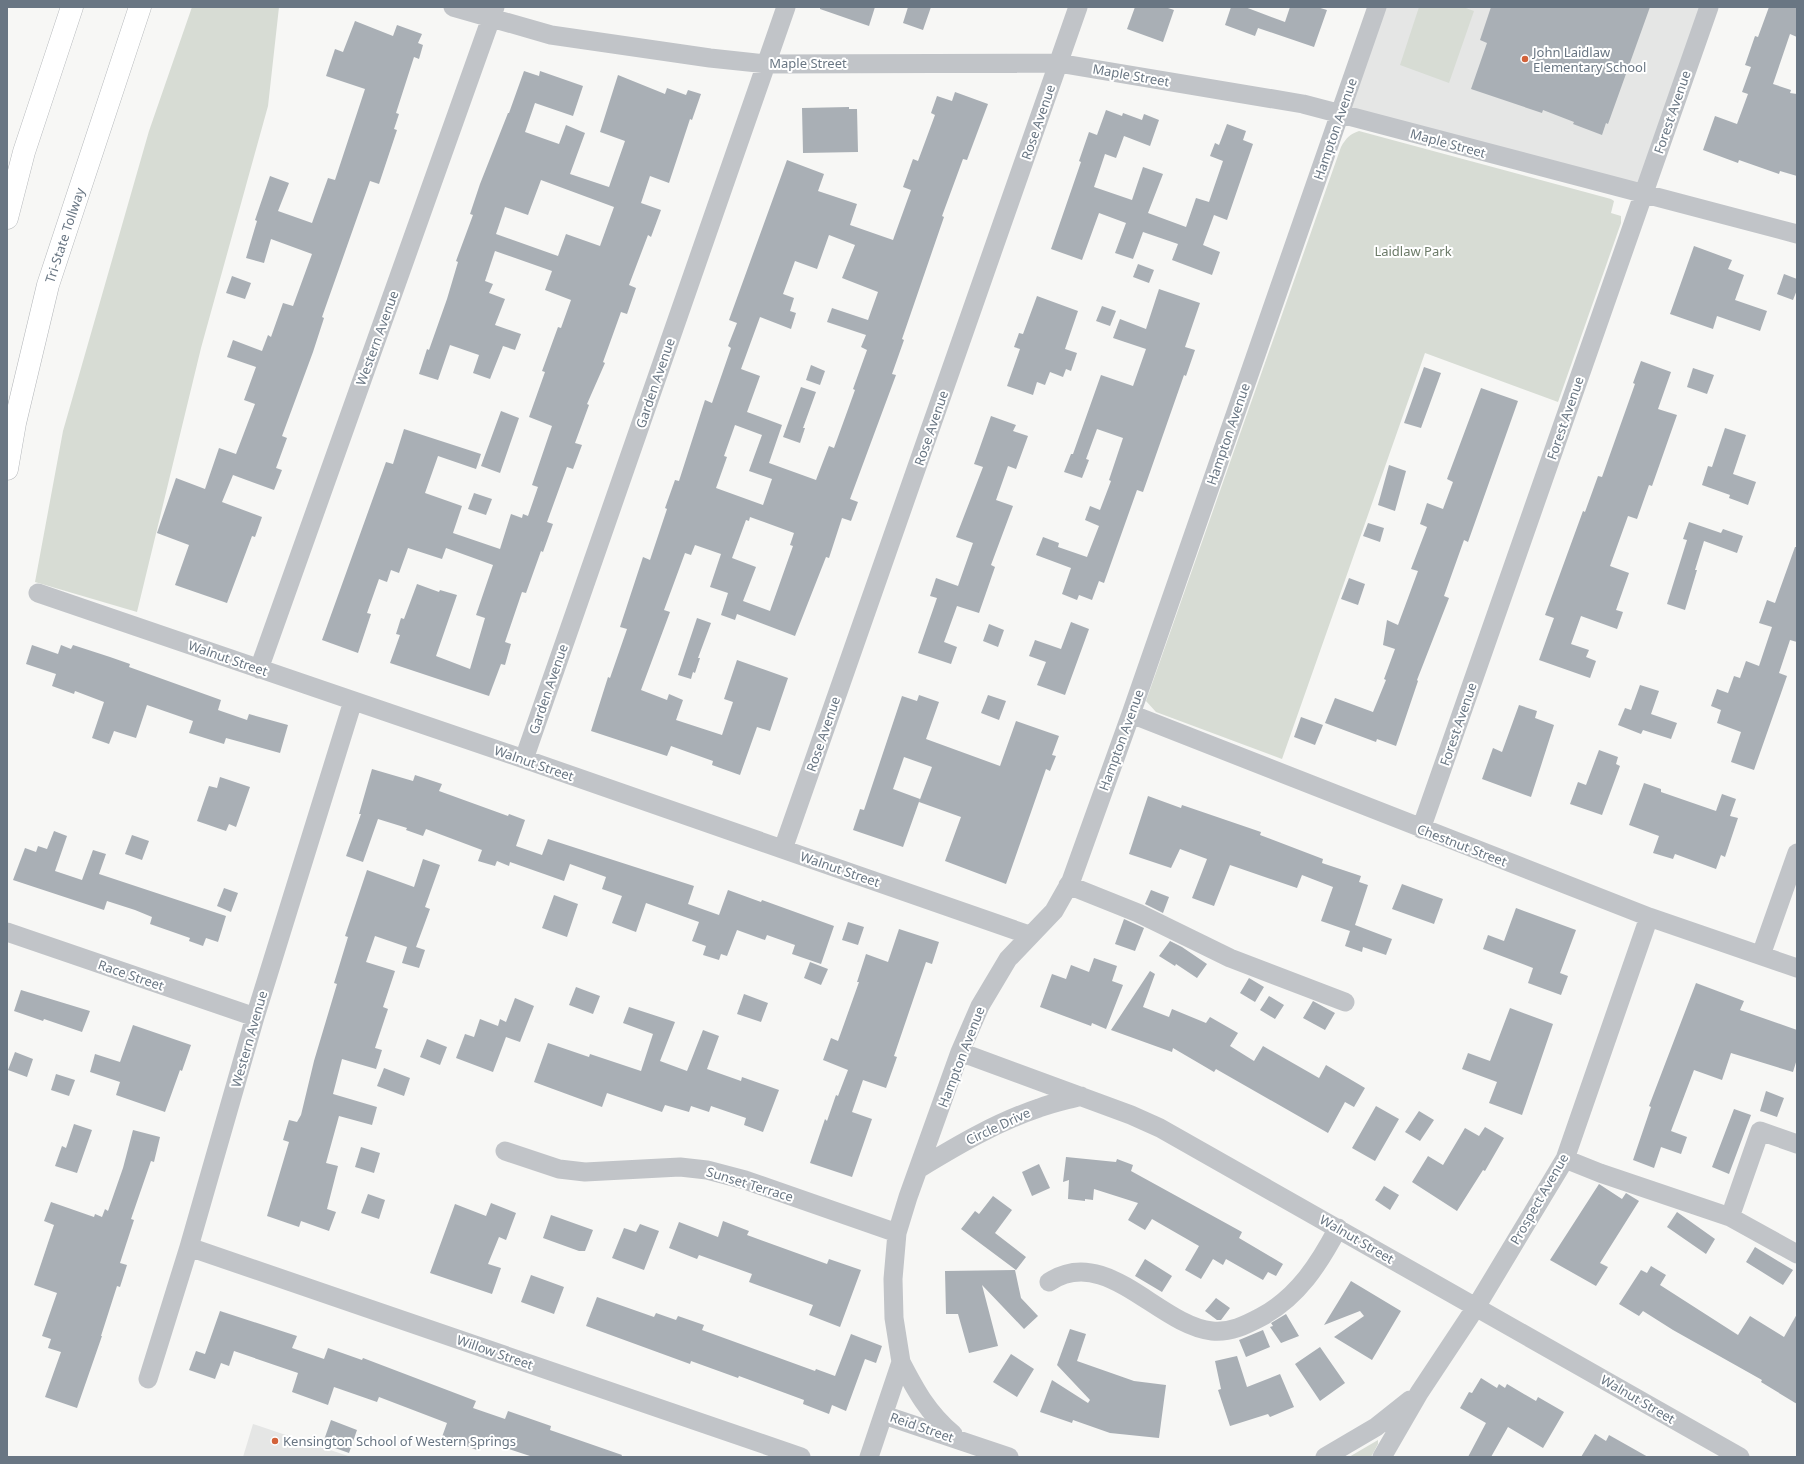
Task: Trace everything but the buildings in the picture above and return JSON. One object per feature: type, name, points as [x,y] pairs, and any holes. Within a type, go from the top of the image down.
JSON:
[{"type":"highway","points":[[7,218],[24,152],[72,7]]},
{"type":"highway","name":"Tri-State Tollway","points":[[7,469],[15,423],[48,285],[140,7]]},
{"type":"street","name":"Maple Street","points":[[453,7],[493,12],[551,35],[710,58],[766,64],[1058,63],[1303,104],[1643,195],[1797,234]]},
{"type":"street","name":"Garden Avenue","points":[[524,759],[786,7]]},
{"type":"street","name":"Rose Avenue","points":[[783,849],[1078,7]]},
{"type":"street","name":"Hampton Avenue","points":[[869,1457],[884,1415],[900,1362],[894,1318],[893,1279],[897,1232],[960,1052],[980,1006],[1008,959],[1029,935],[1054,911],[1068,885],[1131,714],[1377,7]]},
{"type":"street","name":"Forest Avenue","points":[[1421,829],[1708,7]]},
{"type":"street","name":"Western Avenue","points":[[259,669],[493,12]]},
{"type":"street","name":"Walnut Street","points":[[38,593],[524,759],[1029,935]]},
{"type":"street","name":"Western Avenue","points":[[148,1379],[189,1247],[255,1017],[353,701]]},
{"type":"street","name":"Chestnut Street","points":[[1131,714],[1421,829],[1649,917],[1797,968]]},
{"type":"street","points":[[1761,955],[1797,853]]},
{"type":"street","points":[[1068,885],[1138,913],[1230,958],[1345,1002]]},
{"type":"street","name":"Prospect Avenue","points":[[1382,1457],[1419,1393],[1476,1306],[1565,1159],[1649,917]]},
{"type":"street","name":"Race Street","points":[[7,932],[255,1017]]},
{"type":"street","name":"Walnut Street","points":[[960,1052],[1132,1115],[1160,1128],[1740,1457]]},
{"type":"street","name":"Circle Drive","points":[[920,1168],[963,1142],[1018,1116],[1039,1107],[1081,1096]]},
{"type":"street","points":[[1730,1217],[1760,1131],[1797,1144]]},
{"type":"street","name":"Sunset Terrace","points":[[505,1152],[559,1169],[585,1172],[680,1167],[706,1170],[745,1180],[897,1232]]},
{"type":"street","points":[[1565,1159],[1600,1173],[1730,1217],[1797,1254]]},
{"type":"street","points":[[1049,1282],[1060,1275],[1077,1271],[1093,1273],[1126,1288],[1189,1324],[1212,1331],[1236,1329],[1268,1313],[1288,1298],[1308,1278],[1338,1228]]},
{"type":"street","name":"Willow Street","points":[[189,1247],[801,1457]]},
{"type":"street","name":"Reid Street","points":[[900,1362],[916,1391],[936,1420],[960,1440]]},
{"type":"street","points":[[1325,1457],[1376,1427],[1419,1393]]},
{"type":"street","name":"Reid Street","points":[[884,1415],[1009,1457]]},
{"type":"shaded area","name":"John Laidlaw Elementary School","points":[[1382,7],[1705,7],[1641,190],[1345,111]]},
{"type":"shaded area","name":"Kensington School of Western Springs","points":[[253,1424],[351,1457],[243,1457]]},
{"type":"green space","points":[[192,7],[279,7],[268,106],[201,348],[137,612],[35,582],[63,431],[149,131]]},
{"type":"green space","points":[[1419,7],[1463,7],[1474,11],[1449,83],[1400,65]]},
{"type":"green space","name":"Laidlaw Park","points":[[1359,131],[1611,199],[1614,201],[1611,213],[1621,216],[1621,223],[1558,402],[1425,353],[1282,759],[1156,712],[1146,701],[1341,147],[1348,137]]},
{"type":"green space","points":[[1378,1440],[1378,1444],[1371,1457],[1349,1457]]},
{"type":"place","name":"John Laidlaw Elementary School","points":[[1525,59]]},
{"type":"place","name":"Kensington School of Western Springs","points":[[275,1441]]}]
